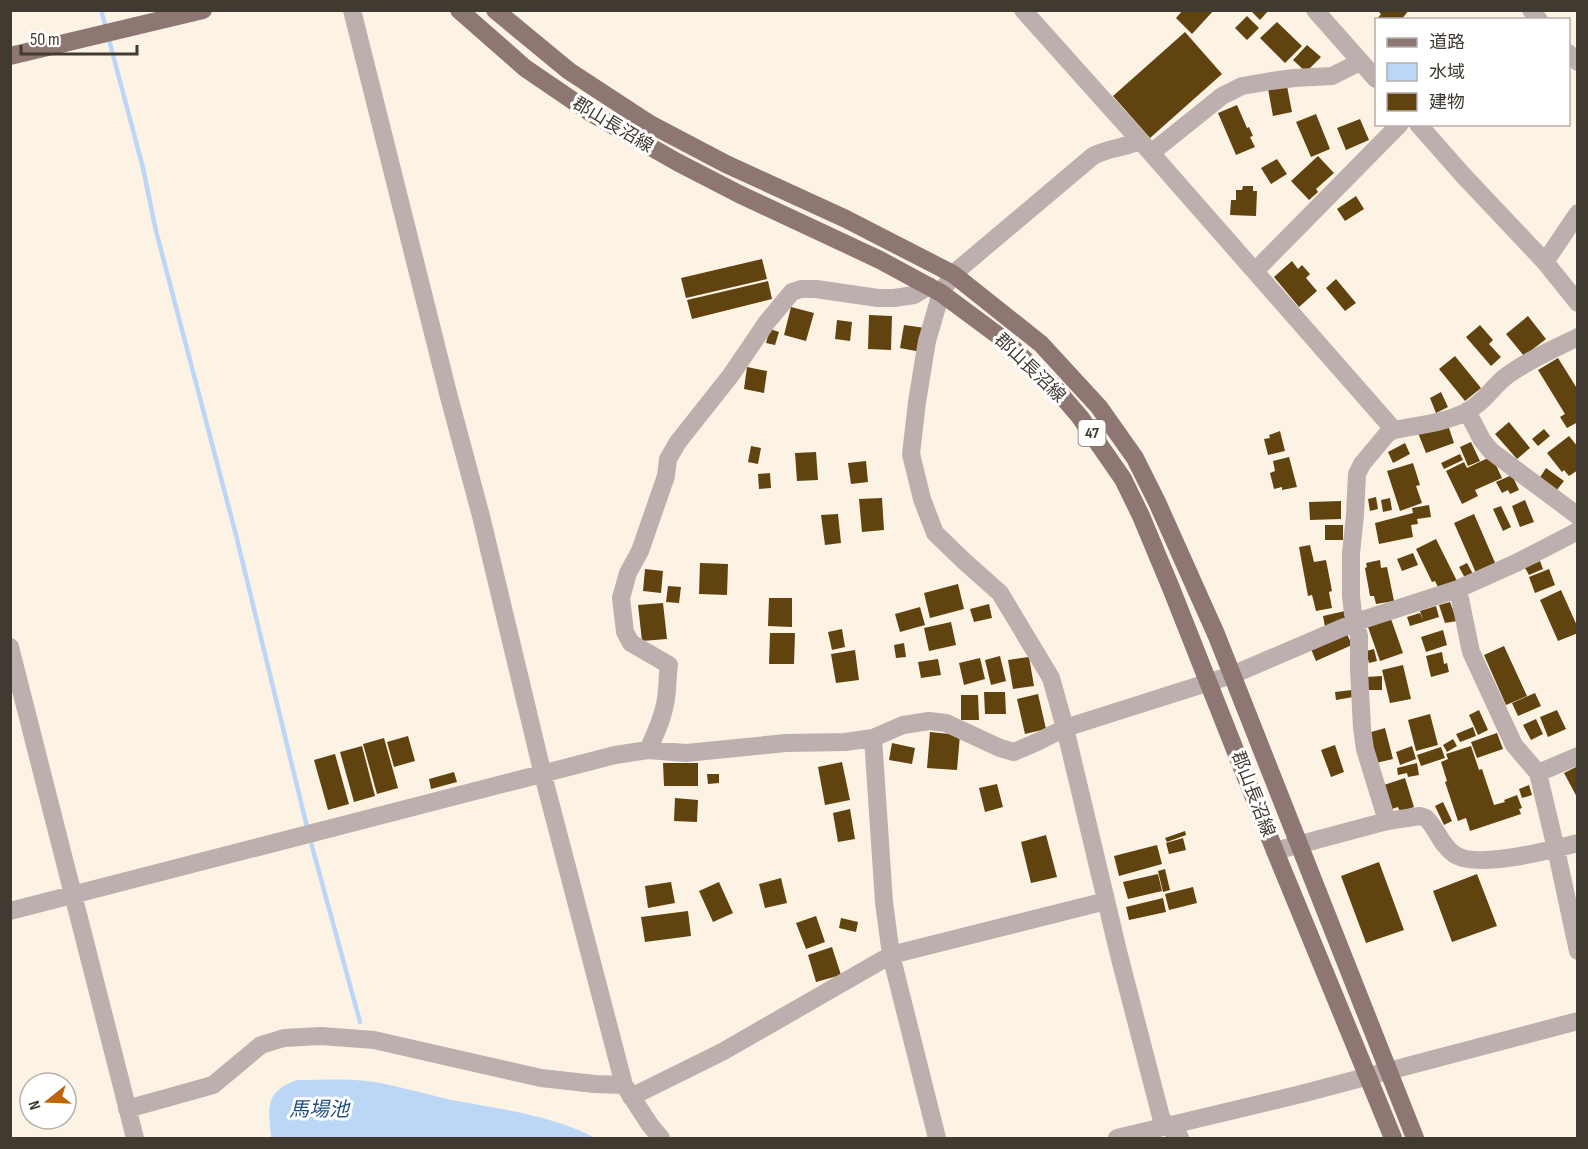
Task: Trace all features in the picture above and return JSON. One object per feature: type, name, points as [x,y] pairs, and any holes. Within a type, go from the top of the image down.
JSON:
[{"type":"main road","points":[[10,56],[203,10]]},
{"type":"main road","name":"郡山長沼線","points":[[459,10],[525,68],[591,113],[687,168],[879,260],[934,289],[1011,346],[1056,390],[1099,444],[1123,479],[1141,516],[1393,1138]]},
{"type":"main road","name":"郡山長沼線","points":[[495,10],[569,71],[650,124],[726,164],[846,219],[953,274],[1041,344],[1098,407],[1135,458],[1158,502],[1232,675],[1415,1138]]},
{"type":"street","points":[[352,10],[448,397],[481,516],[543,775],[628,1091],[661,1138]]},
{"type":"street","points":[[1023,10],[1394,430]]},
{"type":"street","points":[[1315,10],[1375,77]]},
{"type":"street","points":[[648,750],[666,703],[669,665],[631,643],[625,632],[621,598],[628,573],[640,551],[666,476],[668,459],[678,442],[731,375],[767,322],[792,292],[801,289],[816,289],[878,298],[894,298],[934,289],[1093,156],[1130,145],[1145,147],[1222,96],[1242,86],[1279,80],[1332,76],[1360,62]]},
{"type":"street","points":[[1254,271],[1398,126]]},
{"type":"street","points":[[1420,126],[1545,262],[1578,303]]},
{"type":"street","points":[[1545,262],[1578,213]]},
{"type":"street","points":[[934,289],[916,402],[911,454],[922,499],[935,533],[1000,593],[1051,678],[1161,1117],[1174,1132]]},
{"type":"street","points":[[1387,820],[1365,749],[1362,728],[1359,636],[1353,614],[1351,554],[1357,474],[1362,464],[1387,434],[1394,430],[1445,420],[1467,411],[1476,406],[1516,370],[1578,337]]},
{"type":"street","points":[[1467,411],[1482,440],[1491,451],[1578,516]]},
{"type":"street","points":[[10,911],[615,755],[648,750],[686,753],[786,743],[845,742],[873,738],[903,725],[929,722],[946,723],[1000,748],[1014,752],[1065,728],[1232,675],[1356,622],[1458,589],[1516,563],[1578,531]]},
{"type":"street","points":[[1458,589],[1471,652],[1514,745],[1538,773],[1578,951]]},
{"type":"street","points":[[10,647],[135,1138]]},
{"type":"street","points":[[873,738],[884,902],[891,955],[937,1138]]},
{"type":"street","points":[[1538,773],[1578,756]]},
{"type":"street","points":[[1275,851],[1387,820],[1420,816],[1426,818],[1443,843],[1463,860],[1486,861],[1578,843]]},
{"type":"street","points":[[127,1108],[213,1085],[261,1045],[284,1038],[321,1036],[374,1040],[541,1078],[628,1091],[732,1047],[891,955],[1106,901]]},
{"type":"street","points":[[1117,1138],[1174,1132],[1388,1070],[1578,1021]]},
{"type":"water","name":"馬場池","points":[[297,1080],[355,1080],[385,1084],[548,1119],[595,1138],[271,1138],[269,1110],[273,1096],[278,1090]]},
{"type":"building","points":[[1183,10],[1214,10],[1192,34],[1176,18]]},
{"type":"building","points":[[1250,10],[1269,10],[1260,20]]},
{"type":"building","points":[[1377,10],[1409,10],[1403,18],[1378,18],[1381,14]]},
{"type":"building","points":[[1247,16],[1259,28],[1247,40],[1235,28]]},
{"type":"building","points":[[1277,22],[1302,46],[1285,63],[1260,38]]},
{"type":"building","points":[[1185,32],[1222,74],[1150,138],[1113,96]]},
{"type":"building","points":[[1307,45],[1321,57],[1306,72],[1293,60]]},
{"type":"building","points":[[1287,86],[1292,112],[1273,116],[1268,89]]},
{"type":"building","points":[[1237,105],[1253,136],[1250,137],[1255,147],[1236,155],[1218,113]]},
{"type":"building","points":[[1316,114],[1330,149],[1311,157],[1296,122]]},
{"type":"building","points":[[1360,119],[1369,140],[1346,150],[1337,128]]},
{"type":"building","points":[[1318,156],[1334,173],[1316,189],[1318,192],[1309,200],[1291,181]]},
{"type":"building","points":[[1277,159],[1287,174],[1271,184],[1261,168]]},
{"type":"building","points":[[1243,186],[1253,186],[1253,191],[1257,191],[1256,216],[1230,215],[1231,200],[1236,200],[1236,190],[1242,190]]},
{"type":"building","points":[[1356,196],[1364,209],[1345,221],[1337,209]]},
{"type":"building","points":[[762,259],[767,279],[686,298],[681,278]]},
{"type":"building","points":[[1292,261],[1298,269],[1302,265],[1310,274],[1306,278],[1317,291],[1299,307],[1274,277]]},
{"type":"building","points":[[1336,279],[1356,303],[1345,311],[1326,288]]},
{"type":"building","points":[[768,281],[772,299],[692,319],[687,300]]},
{"type":"building","points":[[791,307],[814,313],[806,341],[784,335]]},
{"type":"building","points":[[869,315],[892,316],[891,350],[868,349]]},
{"type":"building","points":[[1528,316],[1546,339],[1524,356],[1506,334]]},
{"type":"building","points":[[837,320],[852,322],[850,341],[835,339]]},
{"type":"building","points":[[904,325],[925,328],[921,352],[900,348]]},
{"type":"building","points":[[1480,325],[1493,340],[1489,344],[1501,357],[1491,366],[1466,337]]},
{"type":"building","points":[[770,329],[779,332],[775,345],[766,343]]},
{"type":"building","points":[[1455,356],[1481,388],[1465,401],[1439,369]]},
{"type":"building","points":[[1558,358],[1578,390],[1578,422],[1567,428],[1560,417],[1565,414],[1538,370]]},
{"type":"building","points":[[747,367],[767,371],[764,393],[744,389]]},
{"type":"building","points":[[1441,392],[1448,407],[1436,413],[1430,398]]},
{"type":"building","points":[[1509,422],[1530,448],[1517,459],[1495,434]]},
{"type":"building","points":[[1448,425],[1454,443],[1426,453],[1418,433]]},
{"type":"building","points":[[1544,429],[1550,436],[1538,446],[1532,439]]},
{"type":"building","points":[[1280,431],[1285,451],[1268,455],[1264,439]]},
{"type":"building","points":[[1569,436],[1578,447],[1578,470],[1569,476],[1564,470],[1562,472],[1547,453]]},
{"type":"building","points":[[1471,442],[1480,461],[1468,466],[1460,447]]},
{"type":"building","points":[[1405,443],[1410,454],[1393,463],[1388,452]]},
{"type":"building","points":[[751,446],[761,448],[758,464],[748,462]]},
{"type":"building","points":[[816,452],[818,480],[797,481],[795,453]]},
{"type":"building","points":[[1460,454],[1463,460],[1444,469],[1441,463]]},
{"type":"building","points":[[1289,457],[1297,487],[1274,489],[1270,473],[1275,471],[1273,461]]},
{"type":"building","points":[[1490,457],[1502,478],[1475,490],[1478,496],[1462,504],[1446,471],[1464,462],[1467,468]]},
{"type":"building","points":[[866,461],[868,482],[851,484],[848,463]]},
{"type":"building","points":[[1413,463],[1420,485],[1416,486],[1422,503],[1400,511],[1387,471]]},
{"type":"building","points":[[1546,468],[1564,481],[1556,491],[1539,479]]},
{"type":"building","points":[[770,473],[771,488],[759,489],[758,474]]},
{"type":"building","points":[[1512,475],[1519,490],[1510,494],[1508,490],[1502,493],[1496,482]]},
{"type":"building","points":[[1376,497],[1378,509],[1370,511],[1368,499]]},
{"type":"building","points":[[882,498],[884,530],[862,532],[859,499]]},
{"type":"building","points":[[1390,498],[1392,510],[1383,512],[1381,500]]},
{"type":"building","points":[[1525,500],[1534,522],[1520,527],[1512,506]]},
{"type":"building","points":[[1341,501],[1341,519],[1310,520],[1309,502]]},
{"type":"building","points":[[1429,505],[1431,517],[1417,519],[1418,524],[1411,525],[1413,537],[1379,544],[1375,523],[1413,513],[1412,508]]},
{"type":"building","points":[[1501,506],[1511,527],[1503,531],[1493,509]]},
{"type":"building","points":[[838,514],[841,543],[825,545],[821,515]]},
{"type":"building","points":[[1474,514],[1496,565],[1476,573],[1454,523]]},
{"type":"building","points":[[1325,525],[1343,525],[1343,540],[1325,540]]},
{"type":"building","points":[[1436,539],[1457,581],[1439,589],[1435,581],[1432,582],[1416,549]]},
{"type":"building","points":[[1310,545],[1314,562],[1326,560],[1332,591],[1329,592],[1332,608],[1316,611],[1312,595],[1308,596],[1299,547]]},
{"type":"building","points":[[1413,553],[1418,565],[1402,571],[1397,559]]},
{"type":"building","points":[[1380,560],[1381,568],[1387,567],[1394,601],[1376,604],[1374,596],[1370,596],[1365,568],[1366,563]]},
{"type":"building","points":[[1540,561],[1543,569],[1529,575],[1525,568]]},
{"type":"building","points":[[700,563],[728,564],[727,595],[699,594]]},
{"type":"building","points":[[1467,563],[1473,574],[1465,578],[1459,567]]},
{"type":"building","points":[[645,569],[663,571],[661,593],[643,591]]},
{"type":"building","points":[[1549,569],[1555,585],[1535,593],[1529,577]]},
{"type":"building","points":[[958,584],[964,609],[930,618],[924,593]]},
{"type":"building","points":[[668,586],[681,587],[679,603],[666,602]]},
{"type":"building","points":[[1561,590],[1578,628],[1578,633],[1558,641],[1540,600]]},
{"type":"building","points":[[769,598],[792,598],[792,627],[768,626]]},
{"type":"building","points":[[1450,602],[1457,621],[1445,623],[1439,605]]},
{"type":"building","points":[[663,603],[667,639],[642,641],[638,605]]},
{"type":"building","points":[[989,604],[992,618],[974,622],[970,609]]},
{"type":"building","points":[[1436,606],[1439,617],[1410,626],[1407,617],[1420,613],[1423,620],[1420,611]]},
{"type":"building","points":[[920,607],[925,625],[900,632],[895,614]]},
{"type":"building","points":[[1345,611],[1348,621],[1339,623],[1337,616],[1339,624],[1325,627],[1323,616]]},
{"type":"building","points":[[1391,619],[1403,653],[1380,661],[1368,627]]},
{"type":"building","points":[[951,622],[956,645],[929,651],[924,628]]},
{"type":"building","points":[[842,629],[845,647],[832,650],[828,632]]},
{"type":"building","points":[[1443,630],[1447,645],[1426,652],[1421,637]]},
{"type":"building","points":[[770,633],[795,633],[794,664],[769,664]]},
{"type":"building","points":[[1347,634],[1352,645],[1316,661],[1311,649]]},
{"type":"building","points":[[904,643],[906,657],[896,658],[894,645]]},
{"type":"building","points":[[1504,646],[1527,696],[1506,705],[1484,655]]},
{"type":"building","points":[[1374,649],[1377,661],[1369,663],[1366,651]]},
{"type":"building","points":[[855,650],[859,680],[836,683],[831,654]]},
{"type":"building","points":[[1442,652],[1444,664],[1447,663],[1449,672],[1431,677],[1426,656]]},
{"type":"building","points":[[1000,656],[1006,681],[991,685],[985,660]]},
{"type":"building","points":[[1029,657],[1034,686],[1013,689],[1008,660]]},
{"type":"building","points":[[980,658],[985,679],[964,685],[959,663]]},
{"type":"building","points":[[938,659],[941,675],[921,678],[918,662]]},
{"type":"building","points":[[1403,665],[1411,699],[1390,703],[1382,670]]},
{"type":"building","points":[[1382,676],[1382,690],[1367,690],[1366,677]]},
{"type":"building","points":[[1352,690],[1353,697],[1336,700],[1335,692]]},
{"type":"building","points":[[984,692],[1005,692],[1006,714],[985,714]]},
{"type":"building","points":[[1535,693],[1541,706],[1518,716],[1512,703]]},
{"type":"building","points":[[1038,694],[1046,729],[1025,734],[1017,699]]},
{"type":"building","points":[[961,695],[978,695],[979,720],[961,720]]},
{"type":"building","points":[[1479,710],[1488,730],[1478,735],[1469,715]]},
{"type":"building","points":[[1557,710],[1566,729],[1548,737],[1540,717]]},
{"type":"building","points":[[1430,714],[1438,745],[1416,751],[1408,720]]},
{"type":"building","points":[[1536,719],[1543,734],[1531,740],[1523,725]]},
{"type":"building","points":[[1473,727],[1476,736],[1460,742],[1456,734]]},
{"type":"building","points":[[1385,728],[1393,759],[1376,763],[1368,733]]},
{"type":"building","points":[[930,732],[960,735],[957,770],[927,768]]},
{"type":"building","points":[[1497,733],[1503,749],[1477,758],[1471,742]]},
{"type":"building","points":[[408,736],[415,761],[394,767],[387,742]]},
{"type":"building","points":[[384,738],[398,788],[377,794],[363,744]]},
{"type":"building","points":[[1453,739],[1457,746],[1447,752],[1443,745]]},
{"type":"building","points":[[892,743],[915,748],[912,764],[889,760]]},
{"type":"building","points":[[1335,745],[1344,772],[1331,777],[1321,750]]},
{"type":"building","points":[[362,746],[375,796],[354,802],[340,752]]},
{"type":"building","points":[[1412,746],[1416,759],[1400,765],[1396,752]]},
{"type":"building","points":[[1471,746],[1479,770],[1482,769],[1494,805],[1517,795],[1522,808],[1519,809],[1521,814],[1470,831],[1466,818],[1458,821],[1441,762],[1448,759],[1446,754]]},
{"type":"building","points":[[1441,747],[1445,758],[1421,766],[1417,755]]},
{"type":"building","points":[[335,754],[349,804],[328,810],[314,760]]},
{"type":"building","points":[[842,762],[850,800],[825,805],[818,767]]},
{"type":"building","points":[[663,763],[698,763],[698,786],[664,786]]},
{"type":"building","points":[[1417,763],[1419,775],[1408,777],[1407,773],[1398,775],[1397,768]]},
{"type":"building","points":[[1578,766],[1578,799],[1564,773]]},
{"type":"building","points":[[454,772],[457,782],[431,789],[429,779]]},
{"type":"building","points":[[707,774],[719,774],[719,783],[708,784]]},
{"type":"building","points":[[1405,778],[1414,807],[1400,812],[1398,807],[1392,809],[1384,785]]},
{"type":"building","points":[[997,784],[1003,807],[985,812],[979,788]]},
{"type":"building","points":[[1529,785],[1532,795],[1522,798],[1519,789]]},
{"type":"building","points":[[675,798],[698,800],[697,822],[674,821]]},
{"type":"building","points":[[1443,802],[1452,821],[1444,825],[1435,806]]},
{"type":"building","points":[[850,809],[855,839],[838,842],[833,813]]},
{"type":"building","points":[[1185,831],[1186,835],[1167,842],[1165,838]]},
{"type":"building","points":[[1046,835],[1057,877],[1031,883],[1021,842]]},
{"type":"building","points":[[1183,838],[1186,850],[1169,854],[1166,843]]},
{"type":"building","points":[[1157,845],[1162,864],[1119,876],[1114,856]]},
{"type":"building","points":[[1379,862],[1404,930],[1366,943],[1341,876]]},
{"type":"building","points":[[1165,869],[1170,890],[1163,892],[1158,871]]},
{"type":"building","points":[[1158,874],[1162,891],[1128,899],[1123,882]]},
{"type":"building","points":[[1477,874],[1497,926],[1452,942],[1433,891]]},
{"type":"building","points":[[781,878],[787,903],[765,908],[759,884]]},
{"type":"building","points":[[671,882],[675,903],[648,908],[645,886]]},
{"type":"building","points":[[719,882],[733,913],[713,922],[699,891]]},
{"type":"building","points":[[1193,887],[1197,903],[1169,910],[1165,894]]},
{"type":"building","points":[[1163,898],[1166,912],[1129,920],[1126,907]]},
{"type":"building","points":[[688,911],[691,936],[645,942],[641,917]]},
{"type":"building","points":[[816,916],[825,942],[806,949],[796,923]]},
{"type":"building","points":[[841,918],[858,922],[856,932],[839,928]]},
{"type":"building","points":[[832,947],[841,975],[816,982],[808,955]]},
{"type":"waterway","points":[[101,10],[106,28]]},
{"type":"waterway","points":[[108,36],[143,168],[156,231],[236,535],[308,831]]},
{"type":"waterway","points":[[310,839],[360,1022]]}]
